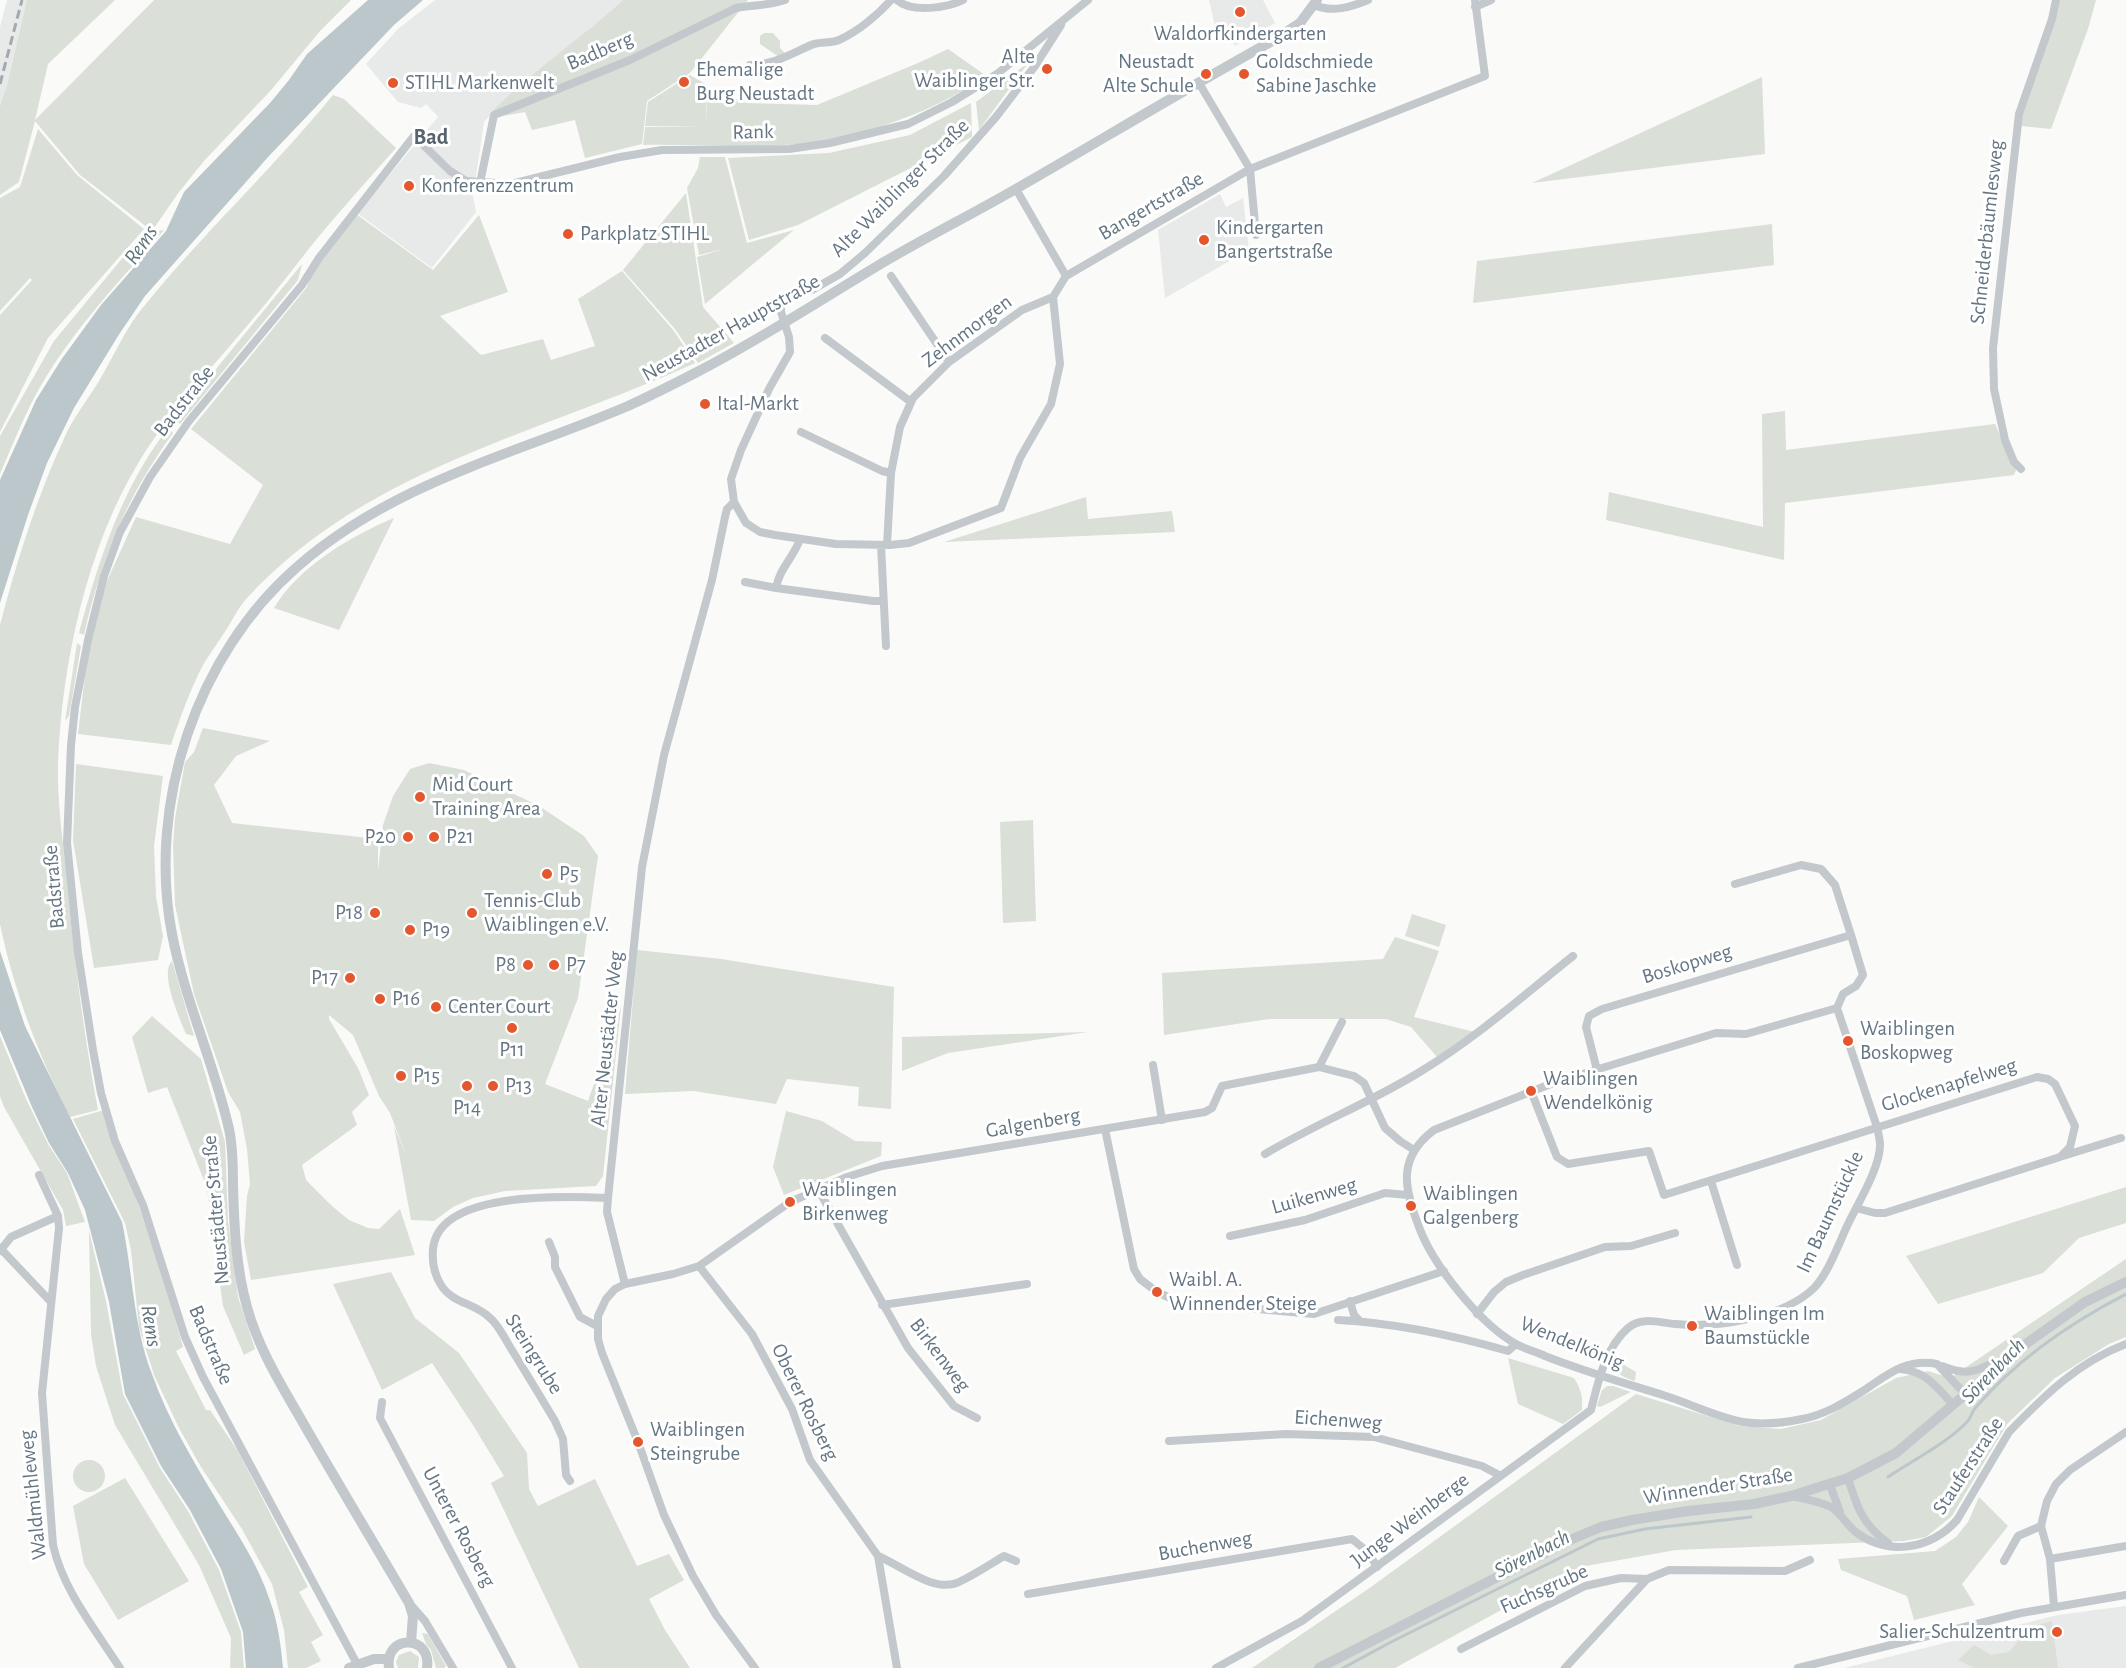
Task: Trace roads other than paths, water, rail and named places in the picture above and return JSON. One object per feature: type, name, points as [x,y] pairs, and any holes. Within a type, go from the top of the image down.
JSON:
[{"type":"street","name":"Badberg","points":[[480,183],[494,115],[630,60],[735,8],[754,4],[769,5],[784,0]]},
{"type":"street","points":[[750,65],[764,65],[786,58],[814,43],[837,41],[858,28],[891,0]]},
{"type":"street","points":[[897,0],[901,4],[918,9],[963,0]]},
{"type":"street","name":"Rank","points":[[403,149],[414,136],[450,171],[466,181],[511,184],[620,157],[662,150],[789,149],[830,143],[908,124],[952,102],[997,74],[1088,0]]},
{"type":"street","points":[[1315,2],[1335,9],[1354,6],[1368,0]]},
{"type":"street","points":[[1475,3],[1491,0]]},
{"type":"street","name":"Schneiderbäumlesweg","points":[[2021,469],[2014,462],[2005,440],[1994,389],[1993,348],[2019,114],[2052,19],[2056,0]]},
{"type":"street","name":"Neustadter Hauptstraße","points":[[195,710],[227,651],[268,595],[298,566],[346,529],[381,507],[433,482],[630,405],[700,370],[785,323],[873,268],[1016,189],[1291,29],[1300,23],[1315,2]]},
{"type":"street","name":"Bangertstraße","points":[[1065,276],[1250,169],[1485,76],[1475,3]]},
{"type":"street","name":"Alte Waiblinger Straße","points":[[734,502],[731,479],[734,466],[769,389],[790,352],[781,303],[785,297],[812,290],[840,274],[865,253],[944,176],[996,117],[1035,66],[1067,16]]},
{"type":"street","points":[[1199,83],[1250,169],[1256,235]]},
{"type":"street","name":"Badstraße","points":[[353,1666],[202,1377],[185,1337],[143,1205],[115,1141],[101,1093],[93,1050],[78,953],[67,843],[75,707],[104,576],[120,532],[150,477],[189,421],[302,285],[319,258],[403,149]]},
{"type":"street","points":[[734,502],[746,523],[752,528],[775,536],[836,544],[909,543],[1001,508],[1020,458],[1051,404],[1060,364],[1053,297],[1065,276],[1016,189]]},
{"type":"street","points":[[891,276],[949,362]]},
{"type":"street","name":"Zehnmorgen","points":[[886,646],[883,601],[884,545],[891,473],[900,427],[911,402],[949,362],[1022,310],[1053,297]]},
{"type":"street","points":[[825,338],[911,402]]},
{"type":"street","points":[[801,432],[882,471],[891,473]]},
{"type":"street","name":"Alter Neustädter Weg","points":[[625,1284],[607,1212],[642,867],[664,755],[712,580],[724,516],[734,502]]},
{"type":"street","points":[[776,588],[778,577],[798,547],[800,539]]},
{"type":"street","points":[[745,582],[853,599],[883,601]]},
{"type":"street","name":"Neustädter Straße","points":[[195,710],[172,791],[166,848],[166,886],[173,937],[188,998],[230,1134],[237,1259],[244,1297],[254,1329],[271,1366],[409,1603],[425,1621],[453,1668]]},
{"type":"street","points":[[1105,1129],[1205,1112],[1212,1108],[1222,1086],[1319,1068],[1354,1076],[1364,1083],[1385,1128],[1414,1150],[1422,1139],[1434,1130],[1531,1091],[1716,1033],[1746,1034],[1837,1008],[1844,994],[1856,986],[1863,975],[1835,885],[1821,869],[1801,865],[1735,884]]},
{"type":"street","name":"Boskopweg","points":[[1597,1070],[1586,1027],[1589,1016],[1602,1009],[1851,935]]},
{"type":"street","points":[[1265,1154],[1288,1140],[1373,1100],[1424,1070],[1473,1038],[1573,956]]},
{"type":"street","name":"Im Baumstückle","points":[[1599,1377],[1611,1351],[1628,1328],[1639,1323],[1651,1321],[1692,1326],[1728,1324],[1790,1304],[1813,1289],[1822,1277],[1878,1159],[1880,1145],[1877,1126],[1837,1008]]},
{"type":"street","points":[[1319,1068],[1342,1022]]},
{"type":"street","points":[[1153,1065],[1162,1120]]},
{"type":"street","name":"Glockenapfelweg","points":[[1877,1126],[2037,1077],[2048,1079],[2055,1084],[2075,1126],[2070,1147],[2060,1157]]},
{"type":"street","points":[[1531,1091],[1557,1157],[1568,1164],[1649,1151],[1664,1195],[1877,1126]]},
{"type":"street","name":"Galgenberg","points":[[625,1284],[674,1274],[699,1266],[784,1206],[847,1177],[882,1166],[1105,1129],[1134,1269],[1140,1279],[1157,1292],[1179,1302],[1314,1314],[1444,1271]]},
{"type":"street","points":[[1856,1208],[1875,1213],[1886,1213],[2121,1138]]},
{"type":"street","name":"Wendelkönig","points":[[1414,1150],[1408,1161],[1408,1195],[1421,1233],[1444,1271],[1478,1314],[1516,1344],[1599,1377],[1741,1421],[1762,1424],[1818,1415],[1842,1404],[1897,1368],[1921,1362],[1960,1371],[1976,1370],[1997,1360],[2004,1361]]},
{"type":"street","name":"Waldmühleweg","points":[[39,1176],[58,1216],[59,1228],[42,1393],[53,1545],[57,1565],[66,1583],[120,1668]]},
{"type":"street","points":[[1711,1181],[1737,1265]]},
{"type":"street","name":"Birkenweg","points":[[818,1189],[908,1348],[954,1406],[977,1418]]},
{"type":"street","name":"Luikenweg","points":[[1230,1236],[1305,1220],[1385,1193],[1408,1195]]},
{"type":"street","name":"Steingrube","points":[[570,1481],[566,1475],[563,1439],[555,1421],[492,1319],[454,1299],[442,1287],[434,1268],[434,1245],[441,1228],[456,1215],[468,1209],[491,1203],[518,1200],[569,1196],[608,1198]]},
{"type":"street","points":[[51,1302],[0,1250],[11,1237],[58,1216]]},
{"type":"street","points":[[1478,1314],[1494,1292],[1506,1282],[1523,1275],[1605,1247],[1631,1246],[1675,1233]]},
{"type":"street","points":[[549,1242],[555,1257],[555,1267],[580,1317],[597,1326]]},
{"type":"street","name":"Oberer Rosberg","points":[[699,1266],[752,1334],[792,1409],[810,1460],[878,1556],[897,1668]]},
{"type":"street","name":"Winnender Straße","points":[[1319,1668],[1572,1539],[1601,1527],[1688,1511],[1754,1504],[1791,1496],[1848,1478],[1896,1453],[2004,1361],[2085,1302],[2126,1282]]},
{"type":"street","points":[[625,1284],[615,1289],[606,1299],[601,1308],[597,1326],[598,1339],[607,1366],[677,1544],[716,1615],[755,1668]]},
{"type":"street","name":"Birkenweg","points":[[882,1305],[1027,1284]]},
{"type":"street","points":[[1350,1301],[1354,1315],[1361,1321]]},
{"type":"street","points":[[1338,1320],[1408,1327],[1508,1351],[1516,1344]]},
{"type":"street","name":"Stauferstraße","points":[[1830,1485],[1840,1513],[1857,1533],[1890,1545],[1905,1547],[1934,1540],[1957,1520],[2009,1432],[2059,1382],[2110,1350],[2126,1344]]},
{"type":"street","points":[[1937,1364],[1965,1394]]},
{"type":"street","points":[[1897,1368],[1923,1374],[1953,1405]]},
{"type":"street","name":"Junge Weinberge","points":[[1216,1668],[1302,1621],[1591,1410],[1599,1377]]},
{"type":"street","name":"Unterer Rosberg","points":[[382,1402],[380,1418],[512,1668]]},
{"type":"street","points":[[2054,1606],[2050,1559],[2041,1526],[2047,1501],[2056,1484],[2070,1470],[2126,1432]]},
{"type":"street","name":"Eichenweg","points":[[1169,1441],[1286,1434],[1374,1437],[1482,1466],[1499,1475]]},
{"type":"street","points":[[1848,1478],[1857,1509],[1867,1524],[1890,1545]]},
{"type":"street","name":"Stauferstraße","points":[[1791,1496],[1823,1504],[1840,1513]]},
{"type":"street","points":[[2004,1561],[2018,1536],[2041,1526]]},
{"type":"street","name":"Buchenweg","points":[[1028,1594],[1352,1539],[1368,1552],[1377,1567]]},
{"type":"street","points":[[2050,1559],[2126,1546]]},
{"type":"street","name":"Oberer Rosberg","points":[[878,1556],[912,1575],[943,1586],[957,1584],[1004,1556],[1016,1561]]},
{"type":"street","name":"Fuchsgrube","points":[[1461,1649],[1585,1586],[1621,1578],[1647,1578],[1669,1570],[1785,1572],[1810,1560]]},
{"type":"street","points":[[1565,1668],[1647,1578]]},
{"type":"street","points":[[1798,1668],[1942,1631],[2054,1606],[2126,1595]]},
{"type":"street","name":"Neustädter Straße","points":[[409,1603],[413,1616],[411,1642]]},
{"type":"street","points":[[353,1666],[374,1659],[389,1664],[393,1649],[398,1645],[411,1642],[417,1644],[426,1654],[427,1668]]},
{"type":"waterway","name":"Sörenbach","points":[[1888,1477],[1959,1430],[1992,1389],[2027,1357],[2085,1317],[2126,1294]]},
{"type":"waterway","name":"Sörenbach","points":[[1343,1668],[1598,1539],[1645,1529],[1751,1517]]},
{"type":"railway","points":[[0,84],[22,0]]},
{"type":"place","name":"Waldorfkindergarten","points":[[1240,12]]},
{"type":"place","name":"Alte Waiblinger Str.","points":[[1047,69]]},
{"type":"place","name":"Neustadt Alte Schule","points":[[1206,74]]},
{"type":"place","name":"Goldschmiede Sabine Jaschke","points":[[1244,74]]},
{"type":"place","name":"Ehemalige Burg Neustadt","points":[[684,82]]},
{"type":"place","name":"STIHL Markenwelt","points":[[393,83]]},
{"type":"place","name":"Konferenzzentrum","points":[[409,186]]},
{"type":"place","name":"Parkplatz STIHL","points":[[568,234]]},
{"type":"place","name":"Kindergarten Bangertstraße","points":[[1204,240]]},
{"type":"place","name":"Ital-Markt","points":[[705,404]]},
{"type":"place","name":"Mid Court Training Area","points":[[420,797]]},
{"type":"place","name":"P20","points":[[408,837]]},
{"type":"place","name":"P21","points":[[434,837]]},
{"type":"place","name":"P5","points":[[547,874]]},
{"type":"place","name":"P18","points":[[375,913]]},
{"type":"place","name":"Tennis-Club Waiblingen e.V.","points":[[472,913]]},
{"type":"place","name":"P19","points":[[410,930]]},
{"type":"place","name":"P8","points":[[528,965]]},
{"type":"place","name":"P7","points":[[554,965]]},
{"type":"place","name":"P17","points":[[350,978]]},
{"type":"place","name":"P16","points":[[380,999]]},
{"type":"place","name":"Center Court","points":[[436,1007]]},
{"type":"place","name":"P11","points":[[512,1028]]},
{"type":"place","name":"Waiblingen Boskopweg","points":[[1848,1041]]},
{"type":"place","name":"P15","points":[[401,1076]]},
{"type":"place","name":"P14","points":[[467,1086]]},
{"type":"place","name":"P13","points":[[493,1086]]},
{"type":"place","name":"Waiblingen Wendelkönig","points":[[1531,1091]]},
{"type":"place","name":"Waiblingen Birkenweg","points":[[790,1202]]},
{"type":"place","name":"Waiblingen Galgenberg","points":[[1411,1206]]},
{"type":"place","name":"Waibl. A. Winnender Steige","points":[[1157,1292]]},
{"type":"place","name":"Waiblingen Im Baumstückle","points":[[1692,1326]]},
{"type":"place","name":"Waiblingen Steingrube","points":[[638,1442]]},
{"type":"place","name":"Salier-Schulzentrum","points":[[2057,1632]]},
{"type":"district","name":"Bad","points":[[431,137]]},
{"type":"water label","name":"Rems","points":[[141,245]]},
{"type":"water label","name":"Rems","points":[[151,1326]]}]
